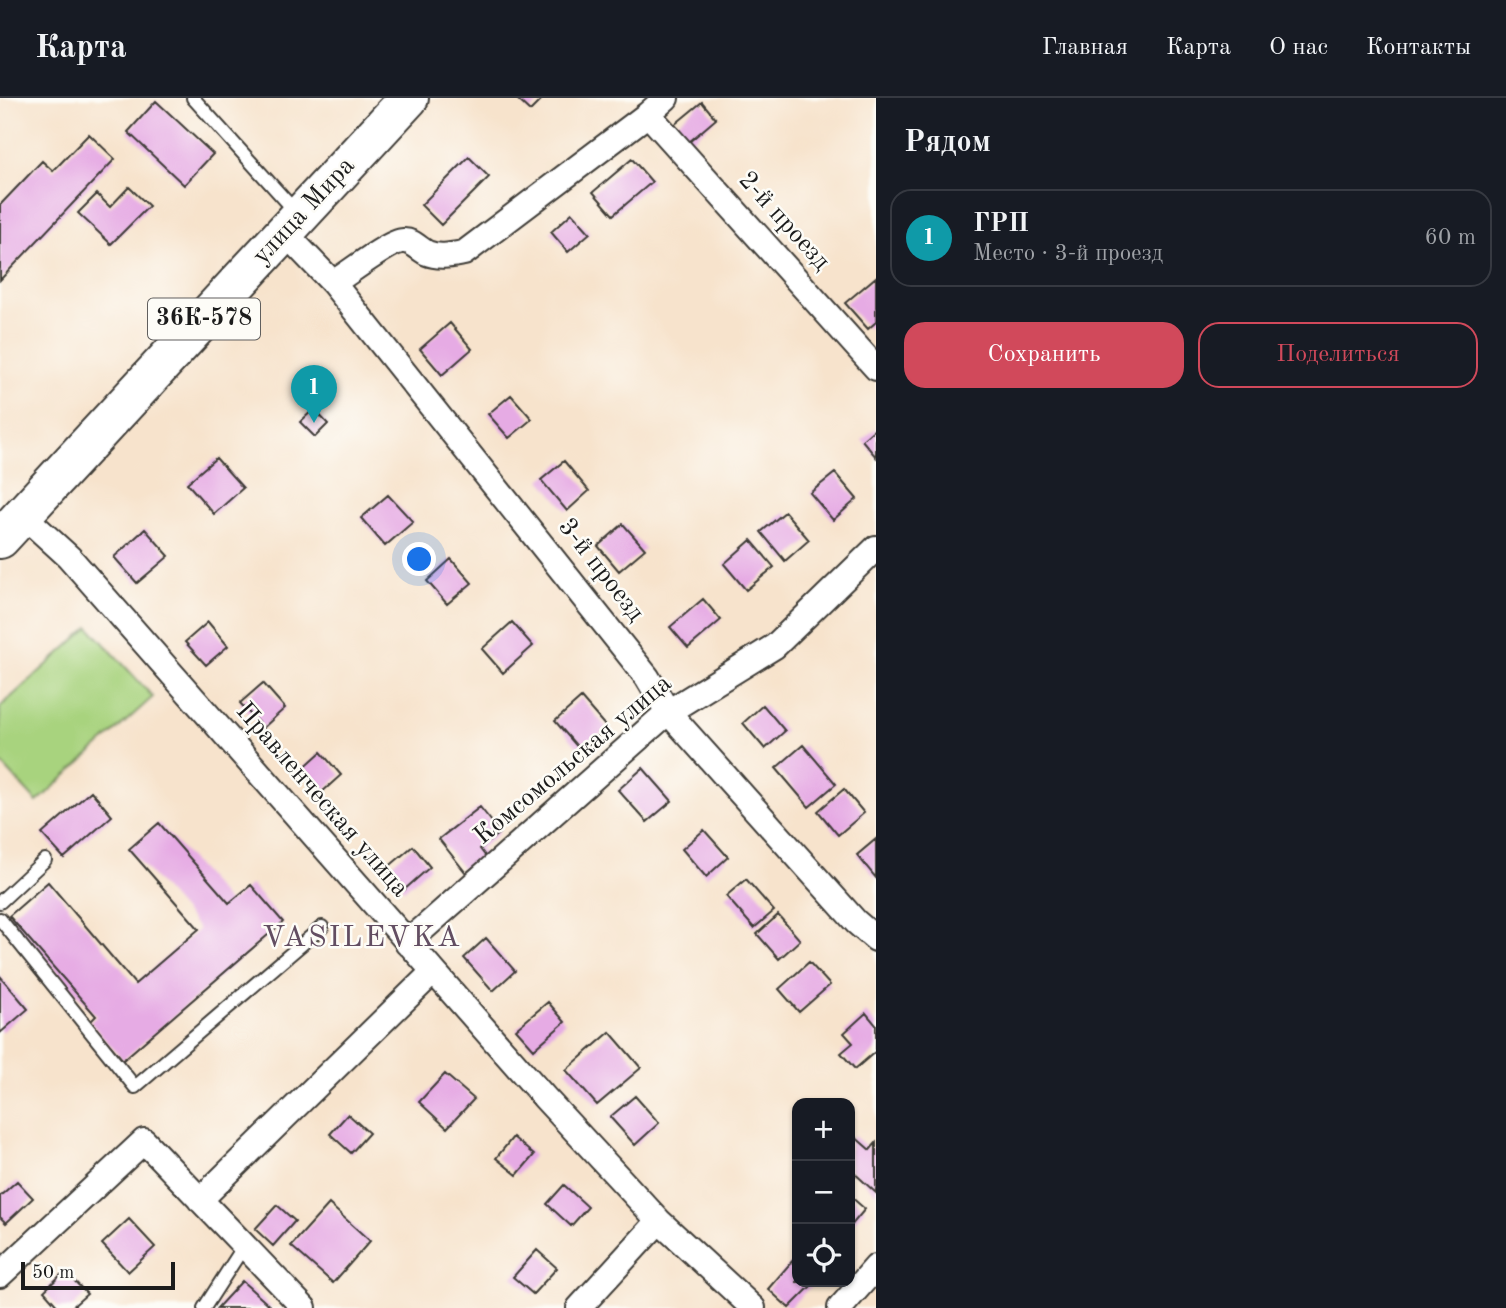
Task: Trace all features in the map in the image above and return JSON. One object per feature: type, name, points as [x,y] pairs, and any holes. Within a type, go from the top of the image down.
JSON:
[{"type":"main road","name":"улица Мира","points":[[11,527],[409,98]]},
{"type":"street","points":[[333,283],[391,244],[403,241],[444,257],[464,253],[657,106]]},
{"type":"street","name":"2-й проезд","points":[[657,106],[876,368]]},
{"type":"street","name":"3-й проезд","points":[[292,224],[333,283],[647,677],[668,712],[856,922],[876,939]]},
{"type":"street","name":"Правленческая улица","points":[[11,527],[69,557],[545,1098],[659,1221],[753,1308]]},
{"type":"street","name":"Комсомольская улица","points":[[407,943],[668,712],[775,646],[876,548]]},
{"type":"street","points":[[200,1200],[433,972]]},
{"type":"street","points":[[0,1275],[144,1141],[304,1308]]},
{"type":"street","points":[[579,1308],[659,1221]]},
{"type":"street","points":[[839,1308],[876,1267]]},
{"type":"lane","points":[[193,98],[292,224]]},
{"type":"lane","points":[[0,902],[45,859]]},
{"type":"lane","points":[[0,919],[135,1087],[322,927]]},
{"type":"lane","points":[[204,1308],[244,1246]]},
{"type":"green space","points":[[89,627],[153,697],[37,802],[0,762],[0,707]]},
{"type":"building","points":[[516,98],[543,98],[530,111]]},
{"type":"building","points":[[156,101],[213,154],[184,185],[128,132]]},
{"type":"building","points":[[702,102],[716,119],[689,142],[674,125]]},
{"type":"building","points":[[89,134],[115,159],[0,280],[0,205],[42,161],[53,171]]},
{"type":"building","points":[[469,157],[489,177],[441,225],[421,205]]},
{"type":"building","points":[[632,159],[652,182],[613,215],[593,192]]},
{"type":"building","points":[[129,187],[149,206],[111,244],[78,213],[97,194],[110,207]]},
{"type":"building","points":[[572,213],[590,233],[568,252],[551,232]]},
{"type":"building","points":[[876,277],[876,322],[868,329],[845,303]]},
{"type":"building","points":[[450,323],[472,349],[442,375],[420,349]]},
{"type":"building","points":[[511,395],[532,419],[509,438],[488,414]]},
{"type":"building","points":[[314,409],[328,424],[315,437],[300,422]]},
{"type":"building","points":[[876,428],[876,457],[862,440]]},
{"type":"building","points":[[216,458],[243,488],[214,514],[187,483]]},
{"type":"building","points":[[564,461],[589,491],[567,511],[541,480]]},
{"type":"building","points":[[835,473],[857,499],[833,520],[810,493]]},
{"type":"building","points":[[388,495],[413,522],[385,546],[361,518]]},
{"type":"building","points":[[785,512],[809,540],[785,561],[761,532]]},
{"type":"building","points":[[623,524],[645,549],[619,571],[598,546]]},
{"type":"building","points":[[145,529],[169,556],[137,583],[114,557]]},
{"type":"building","points":[[751,540],[774,567],[746,590],[724,564]]},
{"type":"building","points":[[451,559],[472,583],[447,604],[427,581]]},
{"type":"building","points":[[703,599],[721,620],[688,648],[670,627]]},
{"type":"building","points":[[208,622],[228,646],[206,665],[185,642]]},
{"type":"building","points":[[512,622],[533,646],[503,673],[482,649]]},
{"type":"building","points":[[263,683],[285,708],[263,728],[240,703]]},
{"type":"building","points":[[581,698],[607,728],[581,751],[555,721]]},
{"type":"building","points":[[763,705],[785,731],[765,749],[743,723]]},
{"type":"building","points":[[803,745],[836,784],[809,807],[776,768]]},
{"type":"building","points":[[321,752],[341,775],[321,793],[301,770]]},
{"type":"building","points":[[643,768],[672,801],[647,822],[618,790]]},
{"type":"building","points":[[844,789],[864,813],[838,835],[818,811]]},
{"type":"building","points":[[91,791],[112,816],[64,858],[42,834]]},
{"type":"building","points":[[480,807],[500,832],[480,849],[486,857],[466,873],[439,839]]},
{"type":"building","points":[[159,823],[229,903],[251,885],[283,922],[123,1060],[90,1022],[96,1016],[9,916],[48,882],[135,984],[199,929],[129,849]]},
{"type":"building","points":[[704,830],[728,857],[706,877],[682,849]]},
{"type":"building","points":[[876,839],[876,878],[857,855]]},
{"type":"building","points":[[413,846],[430,867],[404,890],[386,869]]},
{"type":"building","points":[[746,879],[774,911],[754,928],[726,896]]},
{"type":"building","points":[[778,915],[800,940],[779,959],[757,934]]},
{"type":"building","points":[[486,938],[515,971],[493,991],[464,958]]},
{"type":"building","points":[[809,962],[830,985],[799,1012],[779,989]]},
{"type":"building","points":[[0,976],[28,1009],[0,1033]]},
{"type":"building","points":[[548,1002],[565,1022],[534,1049],[516,1029]]},
{"type":"building","points":[[866,1013],[876,1025],[876,1051],[855,1069],[841,1053],[853,1043],[844,1033]]},
{"type":"building","points":[[610,1032],[641,1068],[597,1105],[566,1070]]},
{"type":"building","points":[[445,1074],[474,1099],[447,1128],[419,1102]]},
{"type":"building","points":[[635,1096],[659,1123],[635,1145],[610,1117]]},
{"type":"building","points":[[348,1114],[369,1133],[351,1153],[330,1134]]},
{"type":"building","points":[[513,1137],[534,1155],[517,1175],[496,1158]]},
{"type":"building","points":[[855,1137],[870,1150],[876,1143],[876,1193],[855,1174]]},
{"type":"building","points":[[17,1181],[33,1198],[6,1223],[0,1217],[0,1196]]},
{"type":"building","points":[[564,1185],[588,1207],[571,1226],[547,1204]]},
{"type":"building","points":[[855,1200],[865,1209],[855,1221]]},
{"type":"building","points":[[329,1204],[370,1241],[333,1283],[291,1246]]},
{"type":"building","points":[[277,1205],[295,1221],[273,1246],[255,1229]]},
{"type":"building","points":[[129,1219],[155,1247],[128,1272],[102,1244]]},
{"type":"building","points":[[537,1250],[557,1268],[533,1294],[513,1277]]},
{"type":"building","points":[[792,1261],[792,1287],[810,1287],[789,1308],[768,1289]]},
{"type":"building","points":[[65,1271],[87,1294],[71,1308],[59,1308],[44,1291]]},
{"type":"building","points":[[242,1281],[272,1308],[217,1308]]},
{"type":"place","name":"ГРП","points":[[314,423]]},
{"type":"district","name":"VASILEVKA","points":[[362,938]]}]
